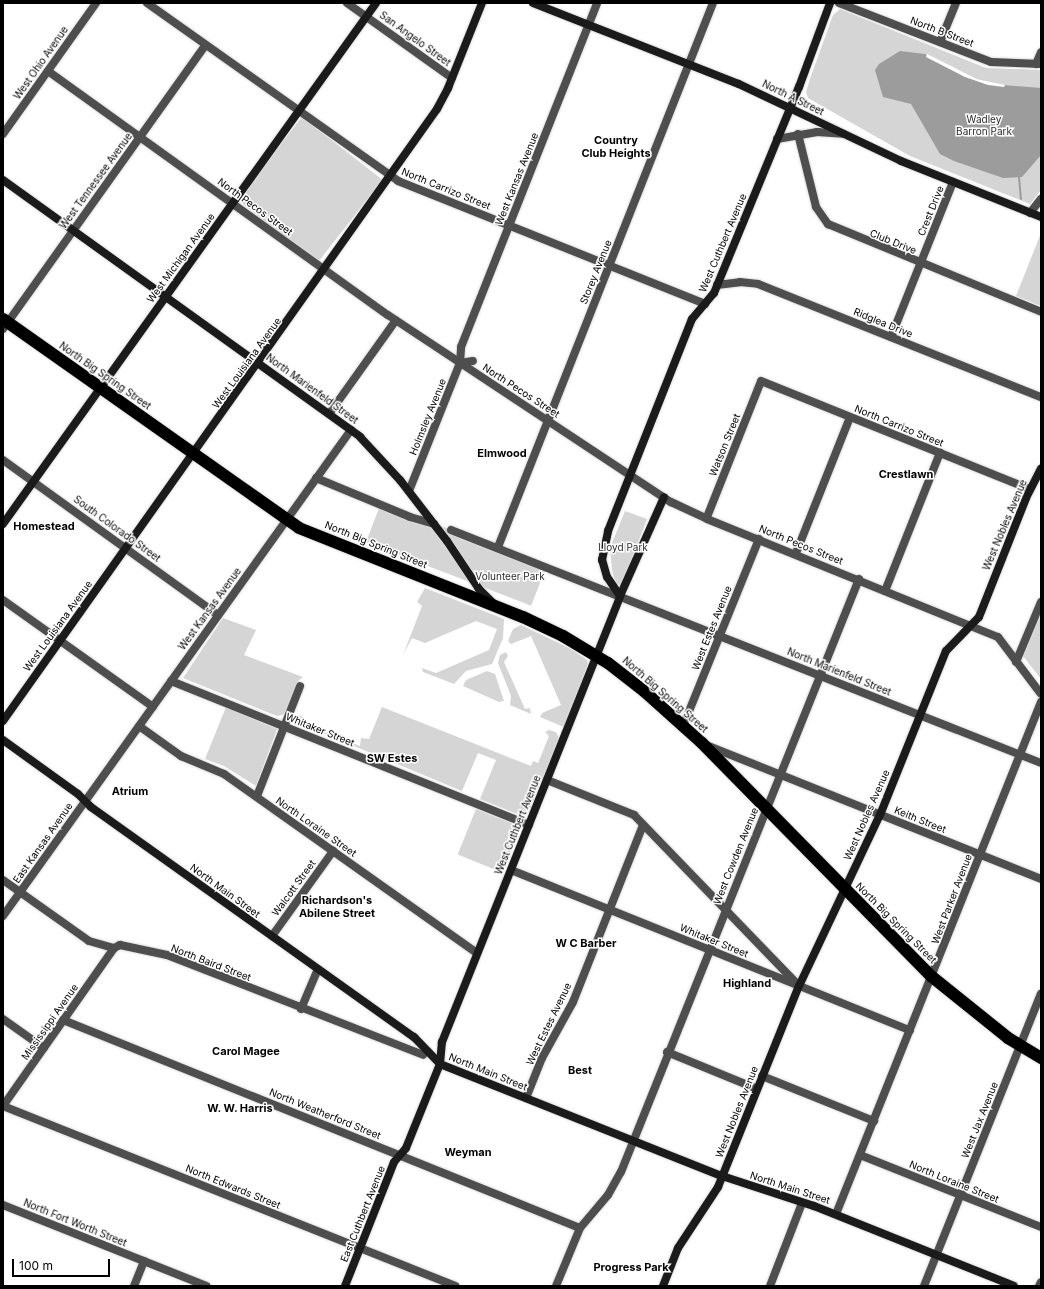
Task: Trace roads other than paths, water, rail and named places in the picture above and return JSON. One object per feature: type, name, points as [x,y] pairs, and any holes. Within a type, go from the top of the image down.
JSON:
[{"type":"highway","name":"North Big Spring Street","points":[[4,324],[101,388],[299,528],[494,605],[563,636],[597,655],[644,691],[702,743],[931,976],[975,1013],[1041,1058]]},
{"type":"street","name":"West Ohio Avenue","points":[[3,134],[96,3]]},
{"type":"street","name":"North Carrizo Street","points":[[147,3],[205,46],[398,181],[705,304]]},
{"type":"street","name":"San Angelo Street","points":[[347,3],[452,78]]},
{"type":"street","name":"West Michigan Avenue","points":[[3,524],[376,3]]},
{"type":"street","name":"West Louisiana Avenue","points":[[3,721],[259,363],[442,101],[482,3]]},
{"type":"street","name":"North A Street","points":[[533,3],[689,64],[790,106],[843,134],[900,161],[1041,217]]},
{"type":"street","name":"West Kansas Avenue","points":[[460,363],[461,347],[597,3]]},
{"type":"street","name":"Storey Avenue","points":[[498,547],[713,3]]},
{"type":"street","name":"West Cuthbert Avenue","points":[[620,596],[608,577],[602,560],[608,531],[692,319],[712,298],[830,3]]},
{"type":"street","name":"North B Street","points":[[839,3],[858,6],[940,42],[991,62],[1039,64]]},
{"type":"street","points":[[940,42],[956,3]]},
{"type":"street","name":"West Tennessee Avenue","points":[[4,324],[205,46]]},
{"type":"street","points":[[1039,64],[1041,52]]},
{"type":"street","name":"North Pecos Street","points":[[48,71],[396,320],[664,497],[758,539],[796,553],[998,637],[1041,694]]},
{"type":"street","points":[[776,139],[798,134],[843,134]]},
{"type":"street","name":"Club Drive","points":[[798,134],[816,207],[822,218],[835,229],[1041,312]]},
{"type":"street","name":"North Marienfeld Street","points":[[3,180],[351,430],[409,491],[479,589],[494,605]]},
{"type":"street","name":"Crest Drive","points":[[891,337],[953,182]]},
{"type":"street","points":[[1030,213],[1041,199]]},
{"type":"street","name":"Ridglea Drive","points":[[717,285],[740,282],[758,284],[1041,397]]},
{"type":"street","points":[[329,414],[396,320]]},
{"type":"street","points":[[460,363],[473,361]]},
{"type":"street","name":"Holmsley Avenue","points":[[409,491],[460,363]]},
{"type":"street","name":"North Carrizo Street","points":[[761,381],[1030,489]]},
{"type":"street","name":"Watson Street","points":[[707,517],[761,381]]},
{"type":"street","points":[[796,553],[850,417]]},
{"type":"street","name":"West Kansas Avenue","points":[[85,801],[351,430]]},
{"type":"street","points":[[885,591],[940,453]]},
{"type":"street","name":"South Colorado Street","points":[[3,460],[218,615]]},
{"type":"street","name":"West Nobles Avenue","points":[[663,1286],[678,1248],[722,1176],[799,986],[880,815],[946,651],[979,617],[1030,489],[1041,469]]},
{"type":"street","points":[[316,478],[410,517],[434,524]]},
{"type":"street","name":"West Cuthbert Avenue","points":[[440,1064],[442,1042],[477,953],[620,596],[664,497]]},
{"type":"street","name":"North Marienfeld Street","points":[[451,530],[498,547],[1041,763]]},
{"type":"street","name":"West Estes Avenue","points":[[683,726],[758,539]]},
{"type":"street","name":"West Cowden Avenue","points":[[556,1286],[580,1228],[614,1187],[667,1052],[859,580]]},
{"type":"street","points":[[3,600],[153,707]]},
{"type":"street","points":[[1016,662],[1041,602]]},
{"type":"street","name":"Whitaker Street","points":[[171,681],[529,825]]},
{"type":"street","points":[[257,796],[300,686]]},
{"type":"street","name":"West Parker Avenue","points":[[836,1214],[1041,702]]},
{"type":"street","name":"North Loraine Street","points":[[139,726],[181,756],[224,774],[257,796],[477,953]]},
{"type":"street","name":"North Main Street","points":[[3,740],[85,801],[414,1037],[440,1064],[722,1176],[836,1214],[1014,1286]]},
{"type":"street","name":"Keith Street","points":[[702,743],[1041,879]]},
{"type":"street","points":[[547,780],[634,815],[799,986]]},
{"type":"street","name":"East Kansas Avenue","points":[[3,916],[85,801]]},
{"type":"street","name":"West Estes Avenue","points":[[526,1098],[542,1058],[573,1002],[644,825]]},
{"type":"street","name":"Walcott Street","points":[[272,936],[333,851]]},
{"type":"street","name":"Whitaker Street","points":[[511,870],[910,1030]]},
{"type":"street","name":"North Baird Street","points":[[3,880],[89,941],[114,948],[120,945],[166,955],[301,1009],[423,1055]]},
{"type":"street","name":"Mississippi Avenue","points":[[3,1106],[114,948]]},
{"type":"street","points":[[301,1009],[318,969]]},
{"type":"street","name":"West Jax Avenue","points":[[924,1286],[1041,995]]},
{"type":"street","points":[[3,1019],[44,1048]]},
{"type":"street","name":"North Weatherford Street","points":[[64,1020],[580,1228]]},
{"type":"street","points":[[667,1052],[757,1089]]},
{"type":"street","name":"East Cuthbert Avenue","points":[[345,1286],[394,1162],[406,1148],[440,1064]]},
{"type":"street","points":[[762,1076],[874,1121]]},
{"type":"street","name":"North Edwards Street","points":[[3,1106],[452,1285]]},
{"type":"street","name":"North Loraine Street","points":[[860,1155],[1041,1227]]},
{"type":"street","points":[[770,1286],[802,1203]]},
{"type":"street","name":"North Fort Worth Street","points":[[3,1205],[207,1286]]},
{"type":"street","points":[[134,1286],[144,1261]]},
{"type":"street","points":[[1039,1286],[1041,1282]]},
{"type":"waterway","points":[[1019,177],[1021,199]]},
{"type":"district","name":"Country Club Heights","points":[[616,147]]},
{"type":"district","name":"Elmwood","points":[[502,453]]},
{"type":"district","name":"Crestlawn","points":[[906,474]]},
{"type":"district","name":"Homestead","points":[[44,526]]},
{"type":"district","name":"SW Estes","points":[[392,758]]},
{"type":"district","name":"Atrium","points":[[130,791]]},
{"type":"district","name":"Richardson's Abilene Street","points":[[337,907]]},
{"type":"district","name":"W C Barber","points":[[586,943]]},
{"type":"district","name":"Highland","points":[[747,983]]},
{"type":"district","name":"Carol Magee","points":[[246,1051]]},
{"type":"district","name":"Best","points":[[580,1070]]},
{"type":"district","name":"W. W. Harris","points":[[240,1108]]},
{"type":"district","name":"Weyman","points":[[468,1152]]},
{"type":"district","name":"Progress Park","points":[[631,1267]]},
{"type":"park label","name":"Wadley Barron Park","points":[[984,124]]},
{"type":"park label","name":"Lloyd Park","points":[[623,548]]},
{"type":"park label","name":"Volunteer Park","points":[[510,577]]}]
